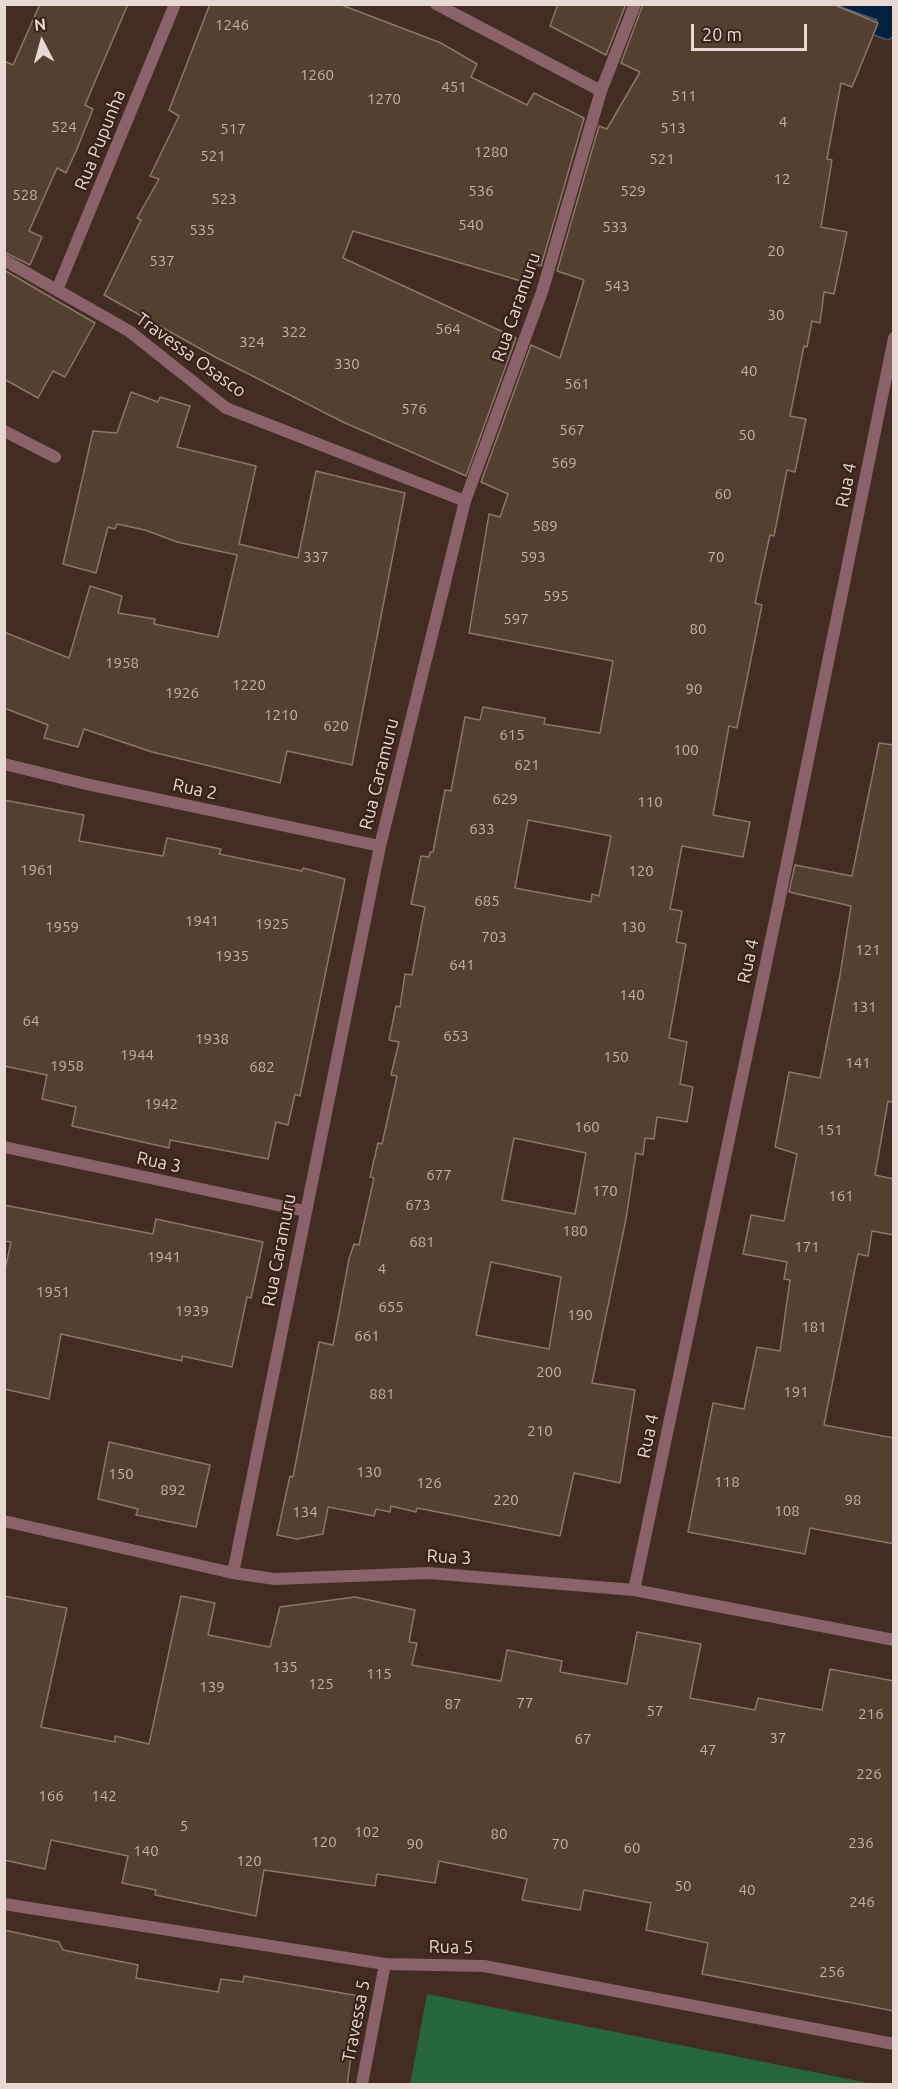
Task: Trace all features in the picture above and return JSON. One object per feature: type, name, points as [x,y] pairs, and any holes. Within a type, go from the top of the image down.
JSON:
[{"type":"street","name":"Rua Pupunha","points":[[57,290],[176,4]]},
{"type":"street","points":[[436,4],[601,91]]},
{"type":"street","name":"Rua Caramuru","points":[[233,1573],[380,846],[465,501],[542,292],[601,91],[635,4]]},
{"type":"street","name":"Travessa Osasco","points":[[4,260],[129,331],[226,408],[465,501]]},
{"type":"street","name":"Rua 4","points":[[634,1590],[782,892],[894,338]]},
{"type":"street","points":[[4,431],[55,457]]},
{"type":"street","name":"Rua 2","points":[[4,764],[86,784],[380,846]]},
{"type":"street","name":"Rua 3","points":[[4,1147],[305,1211]]},
{"type":"street","name":"Rua 3","points":[[4,1521],[233,1573],[275,1579],[429,1572],[634,1590],[894,1640]]},
{"type":"street","name":"Rua 5","points":[[4,1904],[385,1964],[484,1966],[894,2044]]},
{"type":"street","name":"Travessa 5","points":[[362,2085],[385,1964]]},
{"type":"green space","points":[[427,1994],[873,2084],[410,2084]]},
{"type":"water","points":[[890,4],[893,6],[893,37],[888,40],[871,34],[877,20],[836,5]]},
{"type":"building","points":[[40,4],[128,4],[85,105],[93,109],[77,149],[66,173],[57,168],[29,231],[42,237],[30,265],[4,252],[4,61],[13,65]]},
{"type":"building","points":[[210,4],[339,4],[441,43],[477,64],[471,77],[527,105],[534,93],[584,118],[541,266],[528,262],[521,281],[353,231],[343,258],[516,338],[466,476],[343,422],[217,358],[104,295],[141,220],[137,218],[159,179],[150,176],[179,116],[169,110]]},
{"type":"building","points":[[558,4],[626,4],[606,55],[550,26]]},
{"type":"building","points":[[643,4],[832,4],[878,23],[852,87],[841,83],[827,159],[832,160],[821,227],[847,232],[834,294],[824,292],[820,323],[812,321],[807,347],[804,346],[790,416],[806,419],[795,472],[787,470],[774,536],[770,535],[755,603],[762,605],[737,728],[729,726],[713,815],[750,822],[743,857],[682,846],[670,909],[682,911],[676,942],[686,944],[669,1038],[687,1042],[680,1084],[693,1087],[687,1122],[657,1117],[654,1139],[645,1138],[643,1155],[636,1153],[626,1219],[592,1383],[635,1390],[620,1483],[574,1473],[560,1536],[417,1508],[416,1512],[391,1506],[390,1512],[376,1509],[374,1516],[328,1507],[323,1534],[297,1539],[277,1535],[290,1476],[293,1477],[319,1342],[333,1345],[349,1259],[354,1244],[359,1245],[374,1178],[370,1177],[378,1143],[382,1144],[397,1076],[391,1075],[399,1042],[389,1040],[396,1006],[400,1007],[405,974],[412,975],[425,907],[411,904],[421,856],[429,857],[430,852],[433,852],[445,790],[451,791],[465,717],[480,720],[483,707],[545,718],[544,724],[600,733],[613,661],[469,633],[489,514],[500,517],[508,494],[481,482],[531,345],[560,358],[584,280],[557,271],[599,126],[607,129],[640,72],[621,63]],"holes":[[[528,820],[611,836],[599,896],[592,894],[591,902],[515,888]],[[514,1138],[586,1153],[575,1214],[502,1200]],[[491,1262],[561,1277],[549,1349],[476,1335]]]},
{"type":"building","points":[[4,270],[95,323],[65,377],[53,371],[38,398],[4,379]]},
{"type":"building","points":[[131,392],[158,402],[160,397],[190,406],[177,447],[256,466],[239,544],[298,558],[316,471],[405,493],[352,765],[287,751],[280,783],[152,752],[84,729],[78,747],[44,738],[48,725],[4,708],[4,632],[69,658],[90,586],[122,596],[118,613],[155,619],[154,624],[218,637],[237,555],[177,542],[145,530],[117,524],[115,529],[108,527],[96,573],[63,564],[93,431],[117,433]]},
{"type":"building","points":[[879,743],[894,745],[894,1103],[888,1101],[875,1175],[894,1179],[894,1235],[872,1231],[868,1256],[858,1254],[824,1425],[894,1438],[894,1544],[810,1528],[805,1554],[688,1532],[713,1403],[744,1409],[757,1347],[780,1351],[790,1280],[784,1279],[787,1262],[743,1254],[751,1215],[784,1221],[797,1154],[775,1147],[789,1072],[820,1078],[851,906],[789,892],[795,865],[852,876]]},
{"type":"building","points":[[4,800],[84,815],[79,841],[163,856],[167,838],[221,849],[219,854],[302,871],[303,868],[345,879],[300,1096],[295,1094],[288,1125],[276,1122],[268,1159],[170,1140],[169,1148],[72,1126],[76,1107],[42,1099],[47,1075],[4,1066]]},
{"type":"building","points":[[4,1205],[153,1234],[156,1219],[263,1242],[251,1298],[247,1297],[232,1367],[182,1356],[182,1361],[61,1334],[49,1399],[4,1389],[4,1274],[11,1242],[4,1241]]},
{"type":"building","points":[[109,1442],[210,1465],[196,1527],[136,1515],[138,1509],[98,1499]]},
{"type":"building","points":[[4,1596],[67,1608],[41,1727],[115,1742],[115,1736],[149,1744],[181,1596],[215,1603],[208,1635],[270,1647],[280,1607],[355,1597],[415,1610],[409,1642],[417,1643],[412,1665],[501,1681],[507,1650],[562,1661],[560,1672],[627,1684],[637,1632],[701,1644],[690,1698],[755,1710],[758,1698],[822,1710],[830,1669],[894,1681],[894,2011],[702,1974],[708,1943],[646,1930],[651,1903],[584,1890],[580,1910],[522,1900],[527,1879],[439,1861],[435,1883],[377,1874],[375,1886],[264,1870],[256,1916],[155,1895],[156,1890],[122,1883],[128,1856],[51,1840],[45,1869],[4,1860]]},
{"type":"building","points":[[4,1930],[59,1942],[63,1950],[138,1965],[136,1978],[218,1992],[221,1979],[243,1982],[244,1976],[359,1996],[348,2056],[351,2057],[347,2085],[4,2085]]}]
